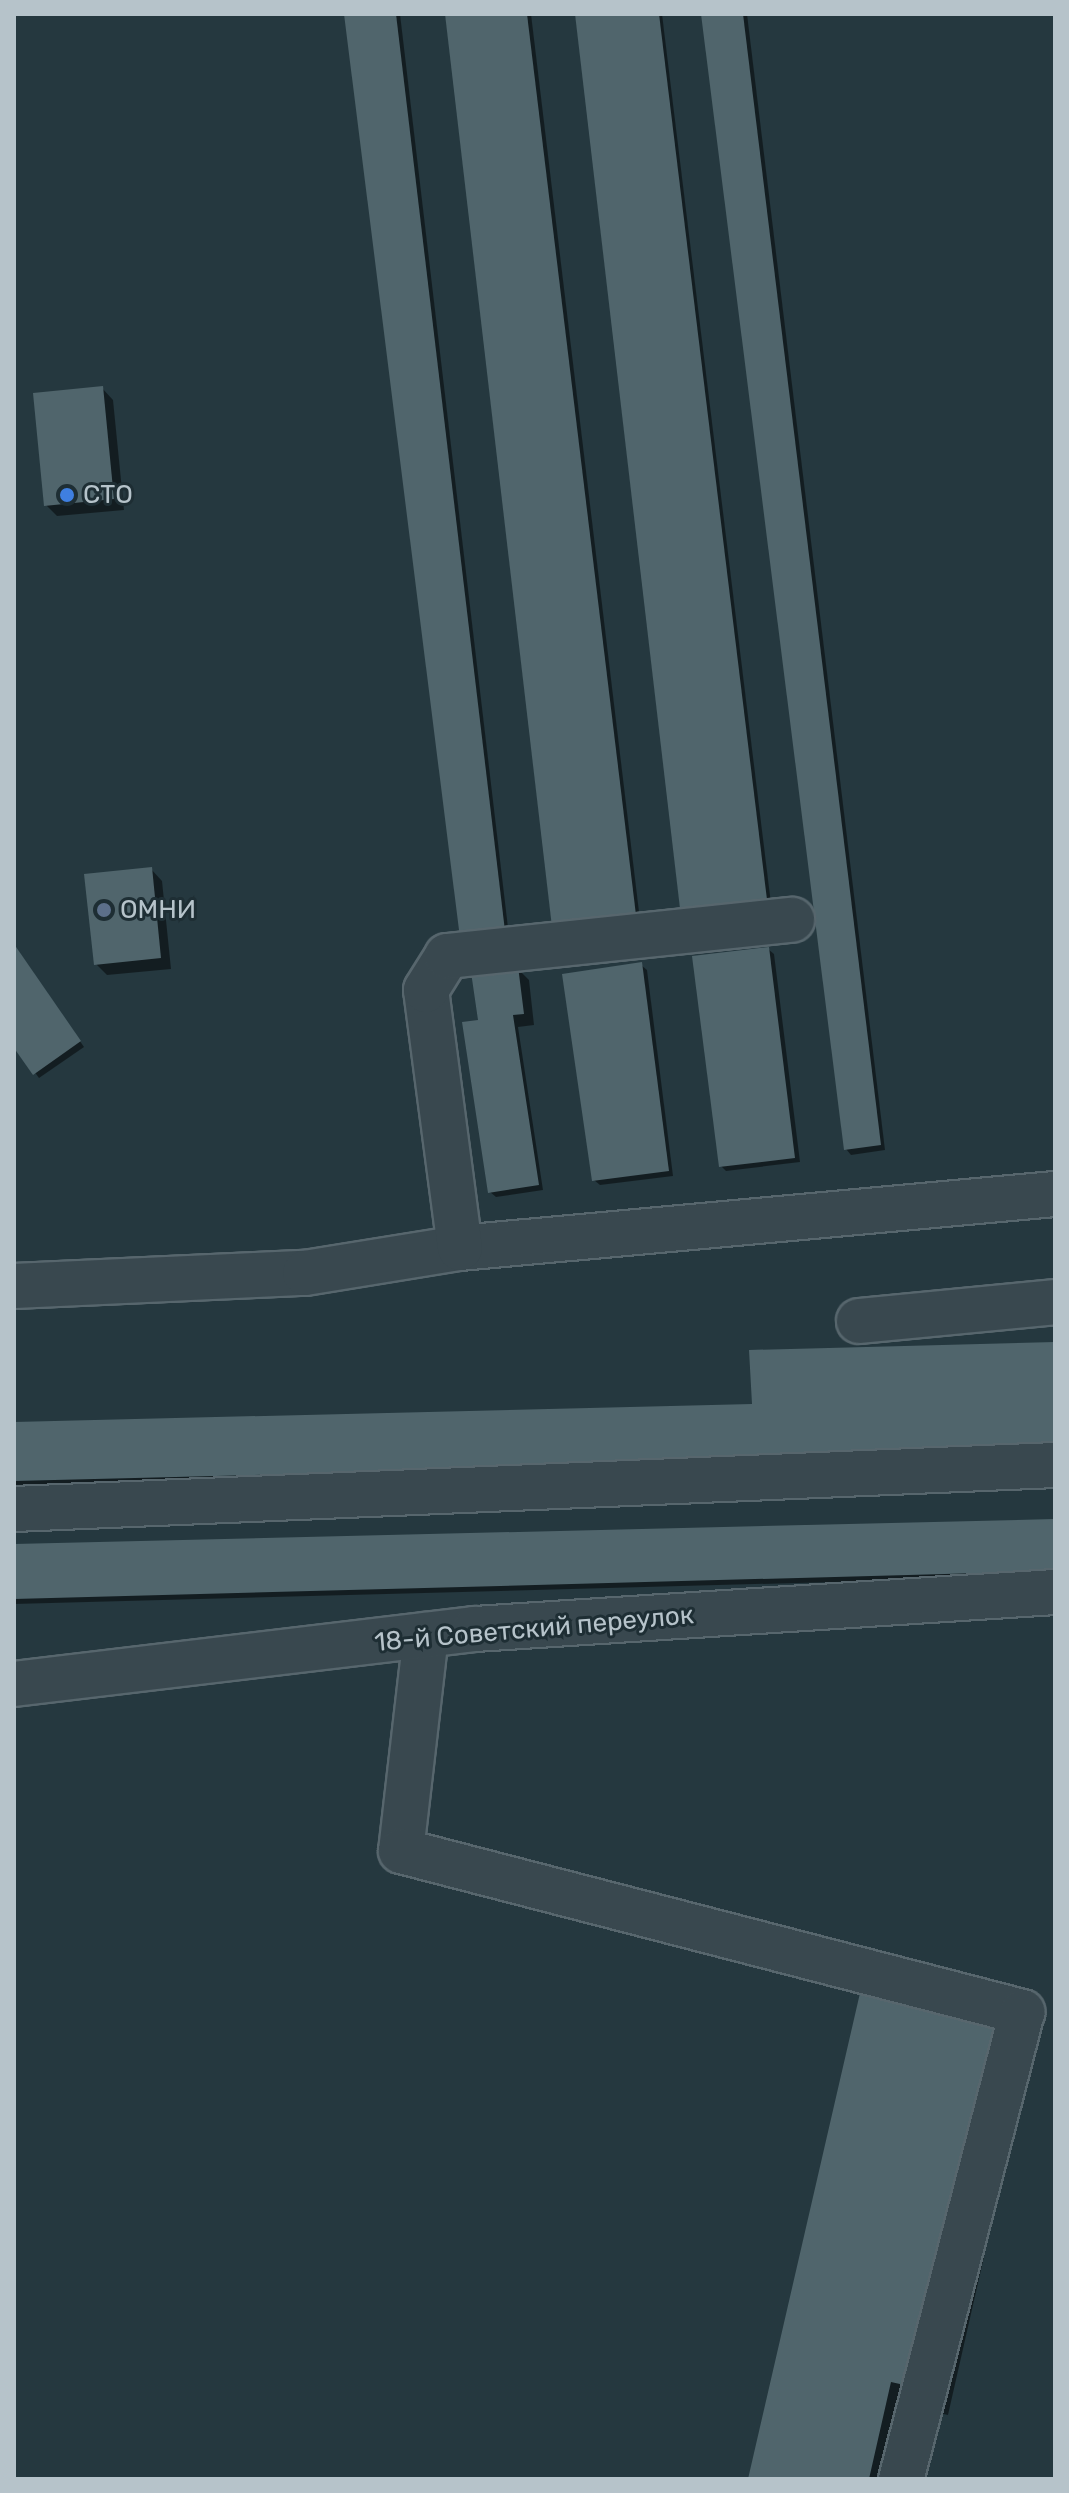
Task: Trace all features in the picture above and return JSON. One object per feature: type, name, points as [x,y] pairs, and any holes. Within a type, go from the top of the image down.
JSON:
[{"type":"street","points":[[460,1248],[426,990],[447,956],[536,944],[792,920]]},
{"type":"street","points":[[14,1286],[305,1273],[460,1248],[1055,1194]]},
{"type":"street","points":[[859,1321],[1055,1302]]},
{"type":"street","points":[[14,1509],[1055,1465]]},
{"type":"street","name":"18-й Советский переулок","points":[[14,1684],[426,1635],[1055,1592]]},
{"type":"street","points":[[426,1635],[401,1851],[1022,2012],[901,2479]]},
{"type":"building","points":[[344,14],[396,14],[505,931],[460,938]]},
{"type":"building","points":[[445,14],[527,14],[636,915],[552,927]]},
{"type":"building","points":[[575,14],[659,14],[768,908],[681,917]]},
{"type":"building","points":[[701,14],[743,14],[881,1145],[844,1150]]},
{"type":"building","points":[[103,386],[114,499],[44,506],[33,393]]},
{"type":"building","points":[[152,867],[161,958],[94,965],[84,874]]},
{"type":"building","points":[[14,944],[81,1041],[33,1075],[14,1048]]},
{"type":"building","points":[[769,947],[795,1158],[719,1167],[692,956]]},
{"type":"building","points":[[642,962],[669,1171],[592,1181],[562,974]]},
{"type":"building","points":[[518,966],[524,1014],[513,1015],[539,1185],[488,1193],[462,1022],[478,1020],[471,972]]},
{"type":"building","points":[[1055,1342],[1055,1455],[14,1481],[14,1422],[752,1404],[749,1350]]},
{"type":"building","points":[[1055,1519],[1055,1571],[14,1599],[14,1544]]},
{"type":"building","points":[[860,1993],[1004,2026],[922,2389],[891,2382],[869,2479],[748,2479]]},
{"type":"place","name":"СТО","points":[[67,495]]},
{"type":"place","name":"ОМНИ","points":[[104,910]]}]
